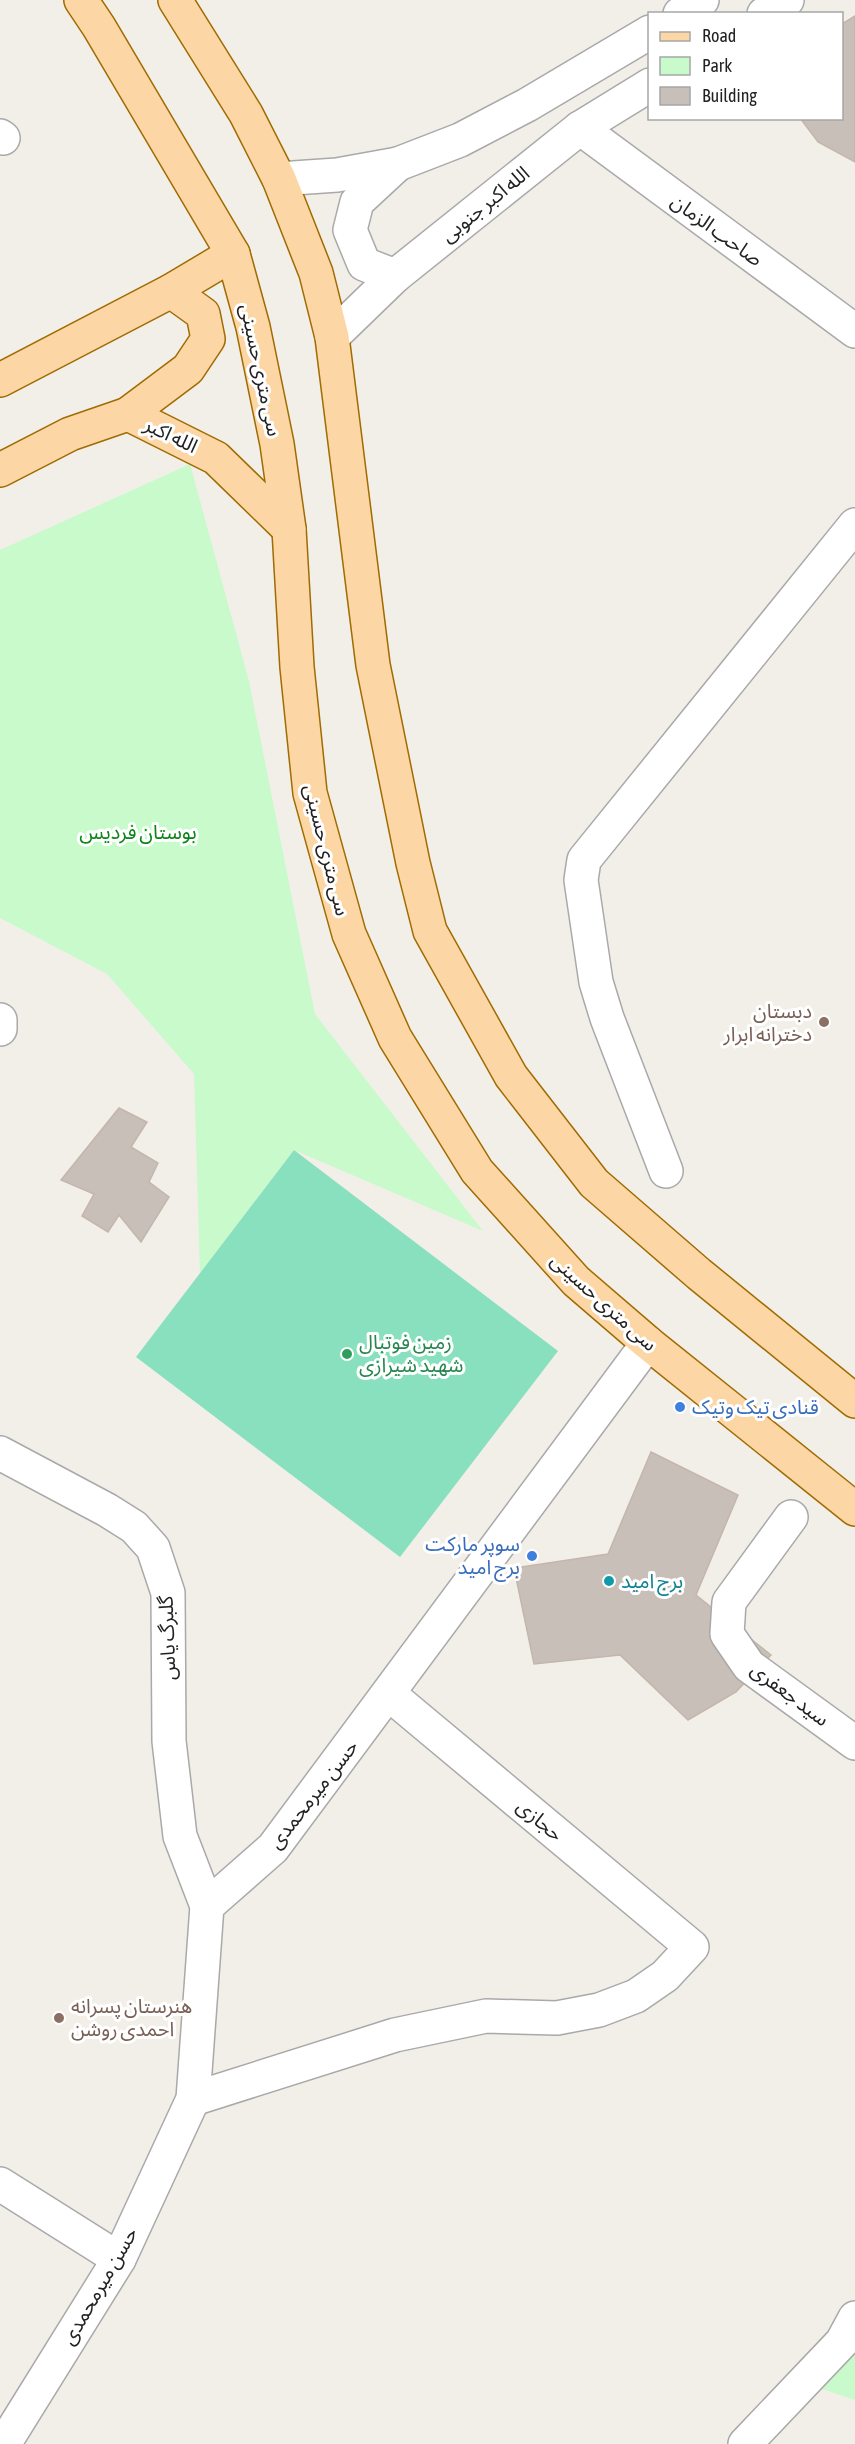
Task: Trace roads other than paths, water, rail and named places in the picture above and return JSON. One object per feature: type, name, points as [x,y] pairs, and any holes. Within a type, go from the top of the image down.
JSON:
[{"type":"main road","name":"سی متری حسینی","points":[[81,0],[233,254],[253,327],[277,444],[289,529],[297,667],[310,793],[349,934],[395,1038],[477,1172],[576,1281],[648,1343],[855,1509]]},
{"type":"main road","points":[[175,0],[246,114],[279,179],[316,273],[332,337],[373,665],[412,863],[430,931],[511,1076],[594,1183],[699,1274],[855,1401]]},
{"type":"main road","points":[[0,380],[171,291],[233,254]]},
{"type":"main road","points":[[129,414],[188,369],[208,339],[202,314],[171,291]]},
{"type":"main road","name":"الله اکبر","points":[[0,470],[70,434],[129,414],[216,458],[289,529]]},
{"type":"street","points":[[683,12],[702,0]]},
{"type":"street","points":[[767,12],[787,0]]},
{"type":"street","points":[[279,179],[337,175],[398,164],[460,140],[527,105],[648,33]]},
{"type":"street","name":"الله اکبر جنوبی","points":[[332,337],[395,276],[580,128],[648,86]]},
{"type":"street","name":"صاحب الزمان","points":[[580,128],[855,331]]},
{"type":"street","points":[[395,276],[364,264],[350,230],[357,202],[398,164]]},
{"type":"street","points":[[666,1171],[607,1018],[596,982],[581,880],[584,860],[855,525]]},
{"type":"street","points":[[0,1020],[0,1029]]},
{"type":"street","name":"حسن میرمحمدی","points":[[4,2444],[119,2259],[193,2099],[207,1906],[273,1848],[648,1343]]},
{"type":"street","name":"گلبرگ یاس","points":[[0,1453],[107,1510],[134,1527],[153,1548],[168,1593],[169,1741],[180,1836],[207,1906]]},
{"type":"street","name":"سید جعفری","points":[[791,1517],[729,1602],[727,1634],[749,1666],[855,1743]]},
{"type":"street","name":"حجازی","points":[[193,2099],[395,2035],[486,2016],[557,2018],[599,2010],[636,1996],[665,1976],[692,1947],[389,1694]]},
{"type":"street","points":[[0,2184],[119,2259]]},
{"type":"street","points":[[745,2444],[842,2342],[855,2318]]},
{"type":"place","name":"دبستان دخترانه ابرار","points":[[824,1022]]},
{"type":"place","name":"زمین فوتبال شهید شیرازی","points":[[347,1354]]},
{"type":"place","name":"قنادی تیک وتیک","points":[[680,1407]]},
{"type":"place","name":"سوپر مارکت برج امید","points":[[532,1556]]},
{"type":"place","name":"برج امید","points":[[609,1581]]},
{"type":"place","name":"هنرستان پسرانه احمدی روشن","points":[[59,2018]]},
{"type":"park label","name":"بوستان فردیس","points":[[138,832]]}]
